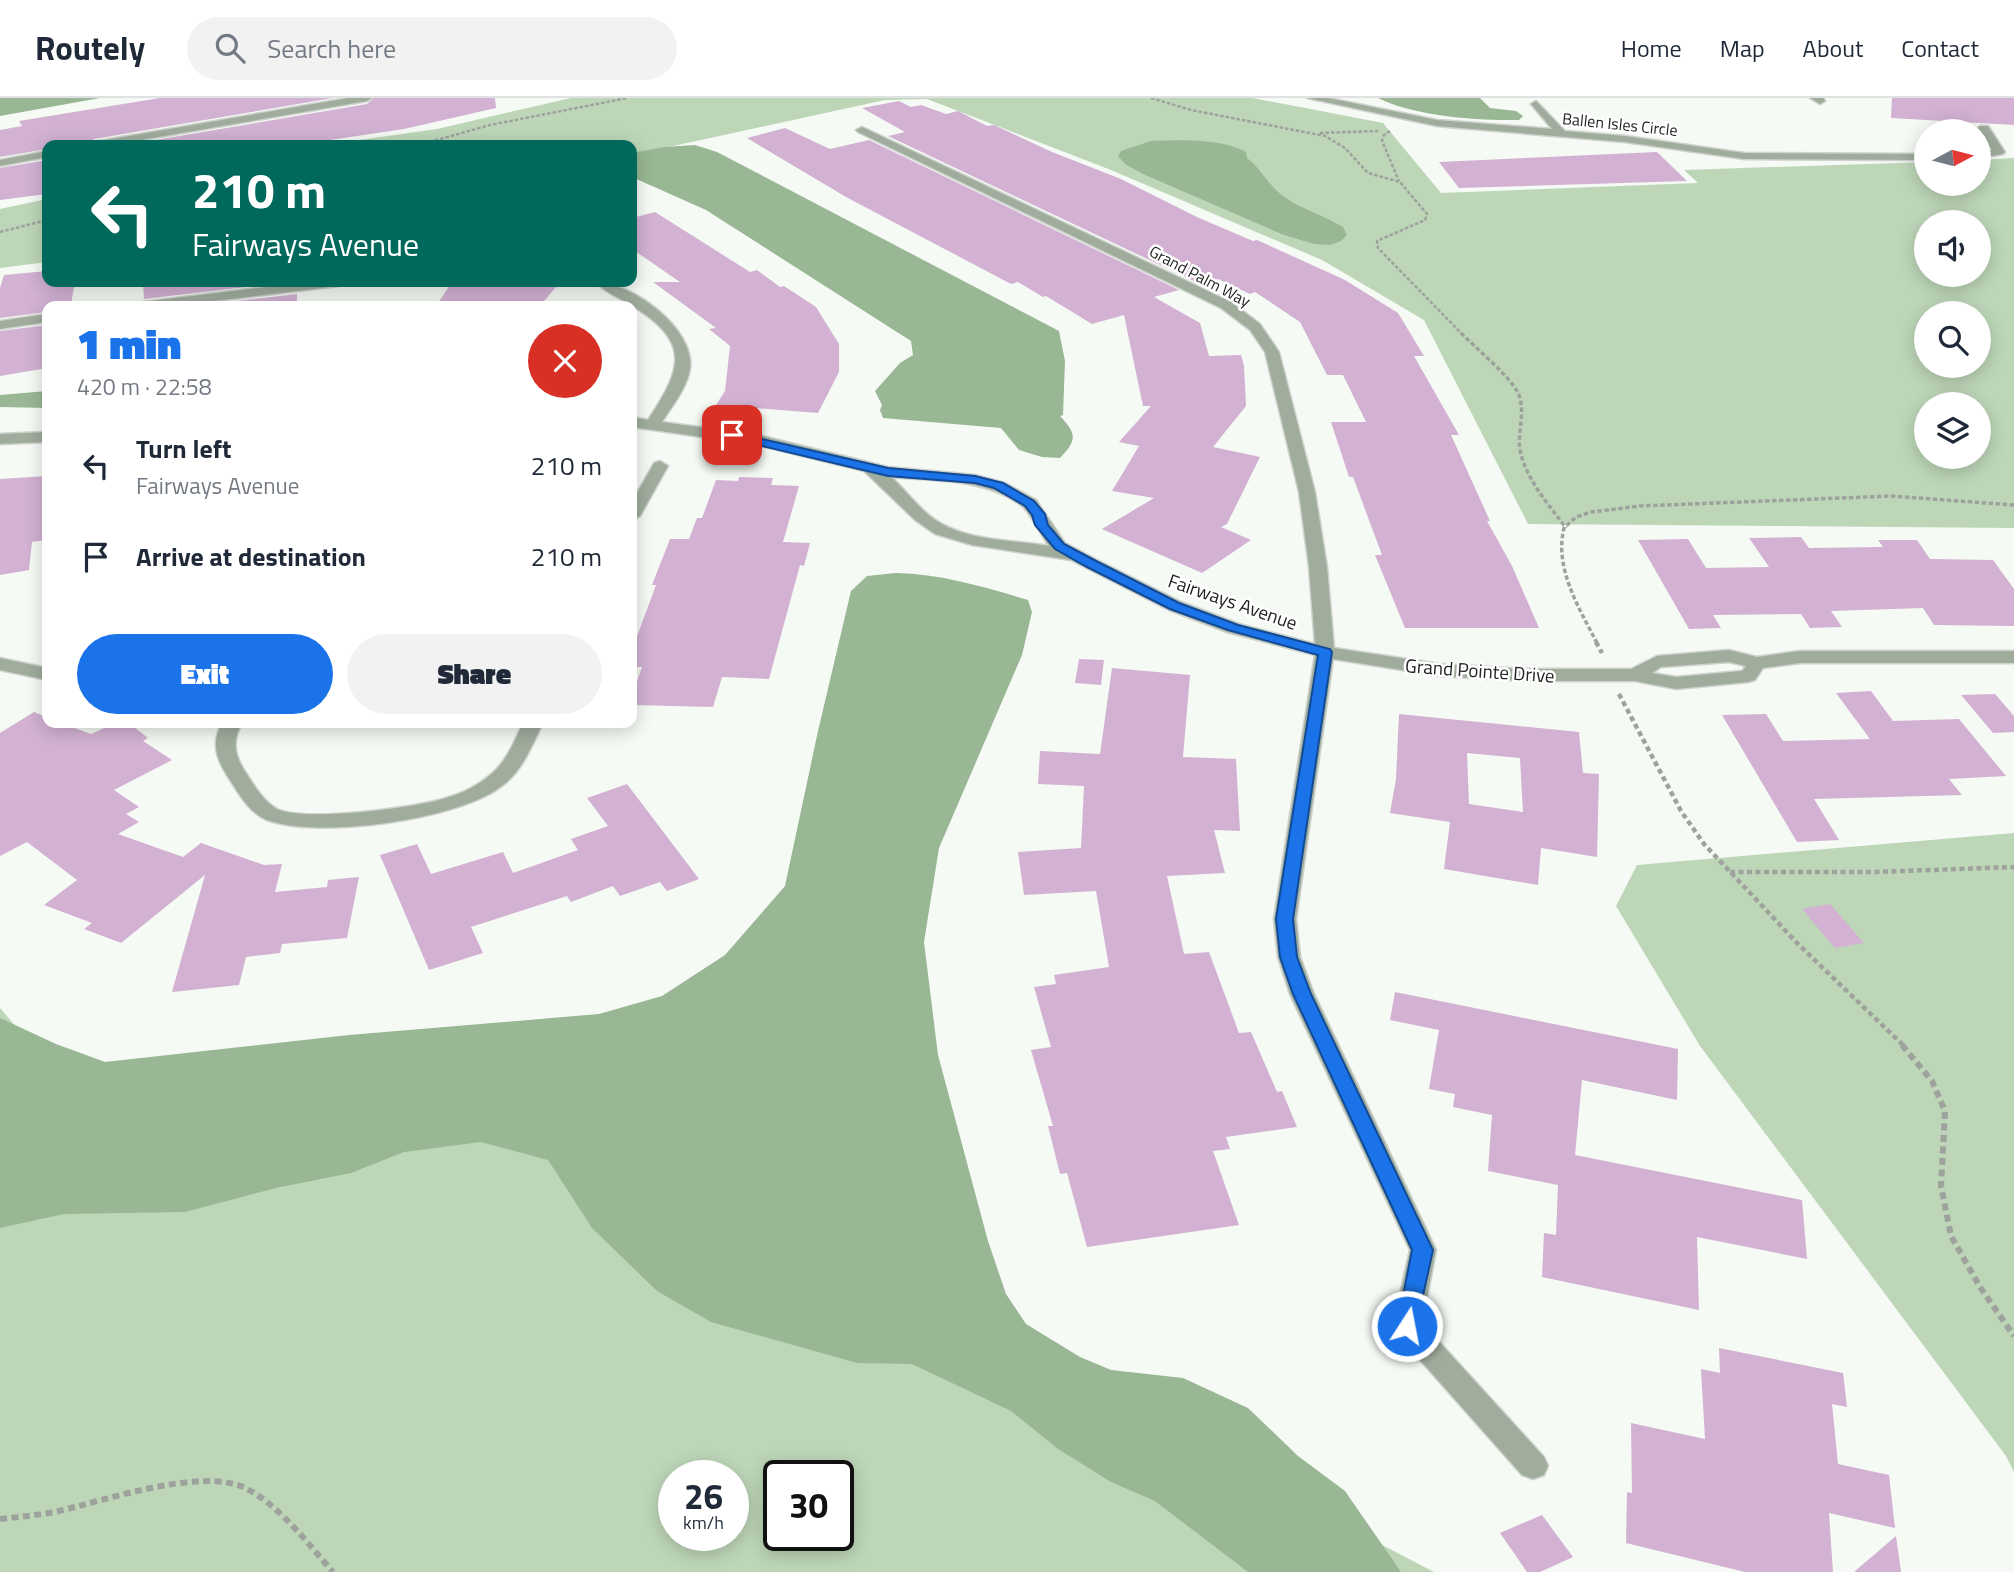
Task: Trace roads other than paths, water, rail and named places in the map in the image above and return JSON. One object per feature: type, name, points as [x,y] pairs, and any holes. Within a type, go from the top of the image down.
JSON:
[{"type":"street","points":[[123,140],[368,98]]},
{"type":"street","name":"Ballen Isles Circle","points":[[1312,98],[1437,123],[1676,145],[1744,156],[1914,157]]},
{"type":"street","points":[[1536,104],[1562,133]]},
{"type":"street","name":"Grand Palm Way","points":[[862,130],[1207,296],[1242,316],[1255,327],[1272,352],[1307,492],[1318,567],[1325,652],[1285,919],[1289,957],[1302,994],[1423,1250],[1407,1326],[1533,1466]]},
{"type":"street","points":[[1992,141],[1999,152],[1992,153]]},
{"type":"street","points":[[0,163],[42,155]]},
{"type":"street","points":[[184,301],[297,287]]},
{"type":"street","points":[[610,287],[631,301]]},
{"type":"street","points":[[637,305],[668,325],[678,338],[683,353],[677,384],[653,424]]},
{"type":"street","points":[[0,325],[42,319]]},
{"type":"street","name":"Fairways Avenue","points":[[637,422],[758,440],[867,468],[975,480],[999,486],[1030,503],[1059,547],[1091,564],[1175,606],[1233,628],[1325,652]]},
{"type":"street","points":[[0,439],[42,437]]},
{"type":"street","points":[[637,507],[660,466]]},
{"type":"street","name":"Fairways Avenue","points":[[867,468],[887,481],[913,512],[944,532],[970,540],[1043,549],[1091,564]]},
{"type":"street","name":"Grand Pointe Drive","points":[[1325,652],[1440,670],[1523,675],[1635,675],[1676,683],[1748,676],[1757,663],[1813,657],[2014,657]]},
{"type":"street","points":[[0,664],[42,673]]},
{"type":"street","points":[[230,728],[223,742],[225,758],[258,804],[272,814],[293,820],[314,821],[431,809],[476,793],[497,780],[511,765],[530,728]]}]
